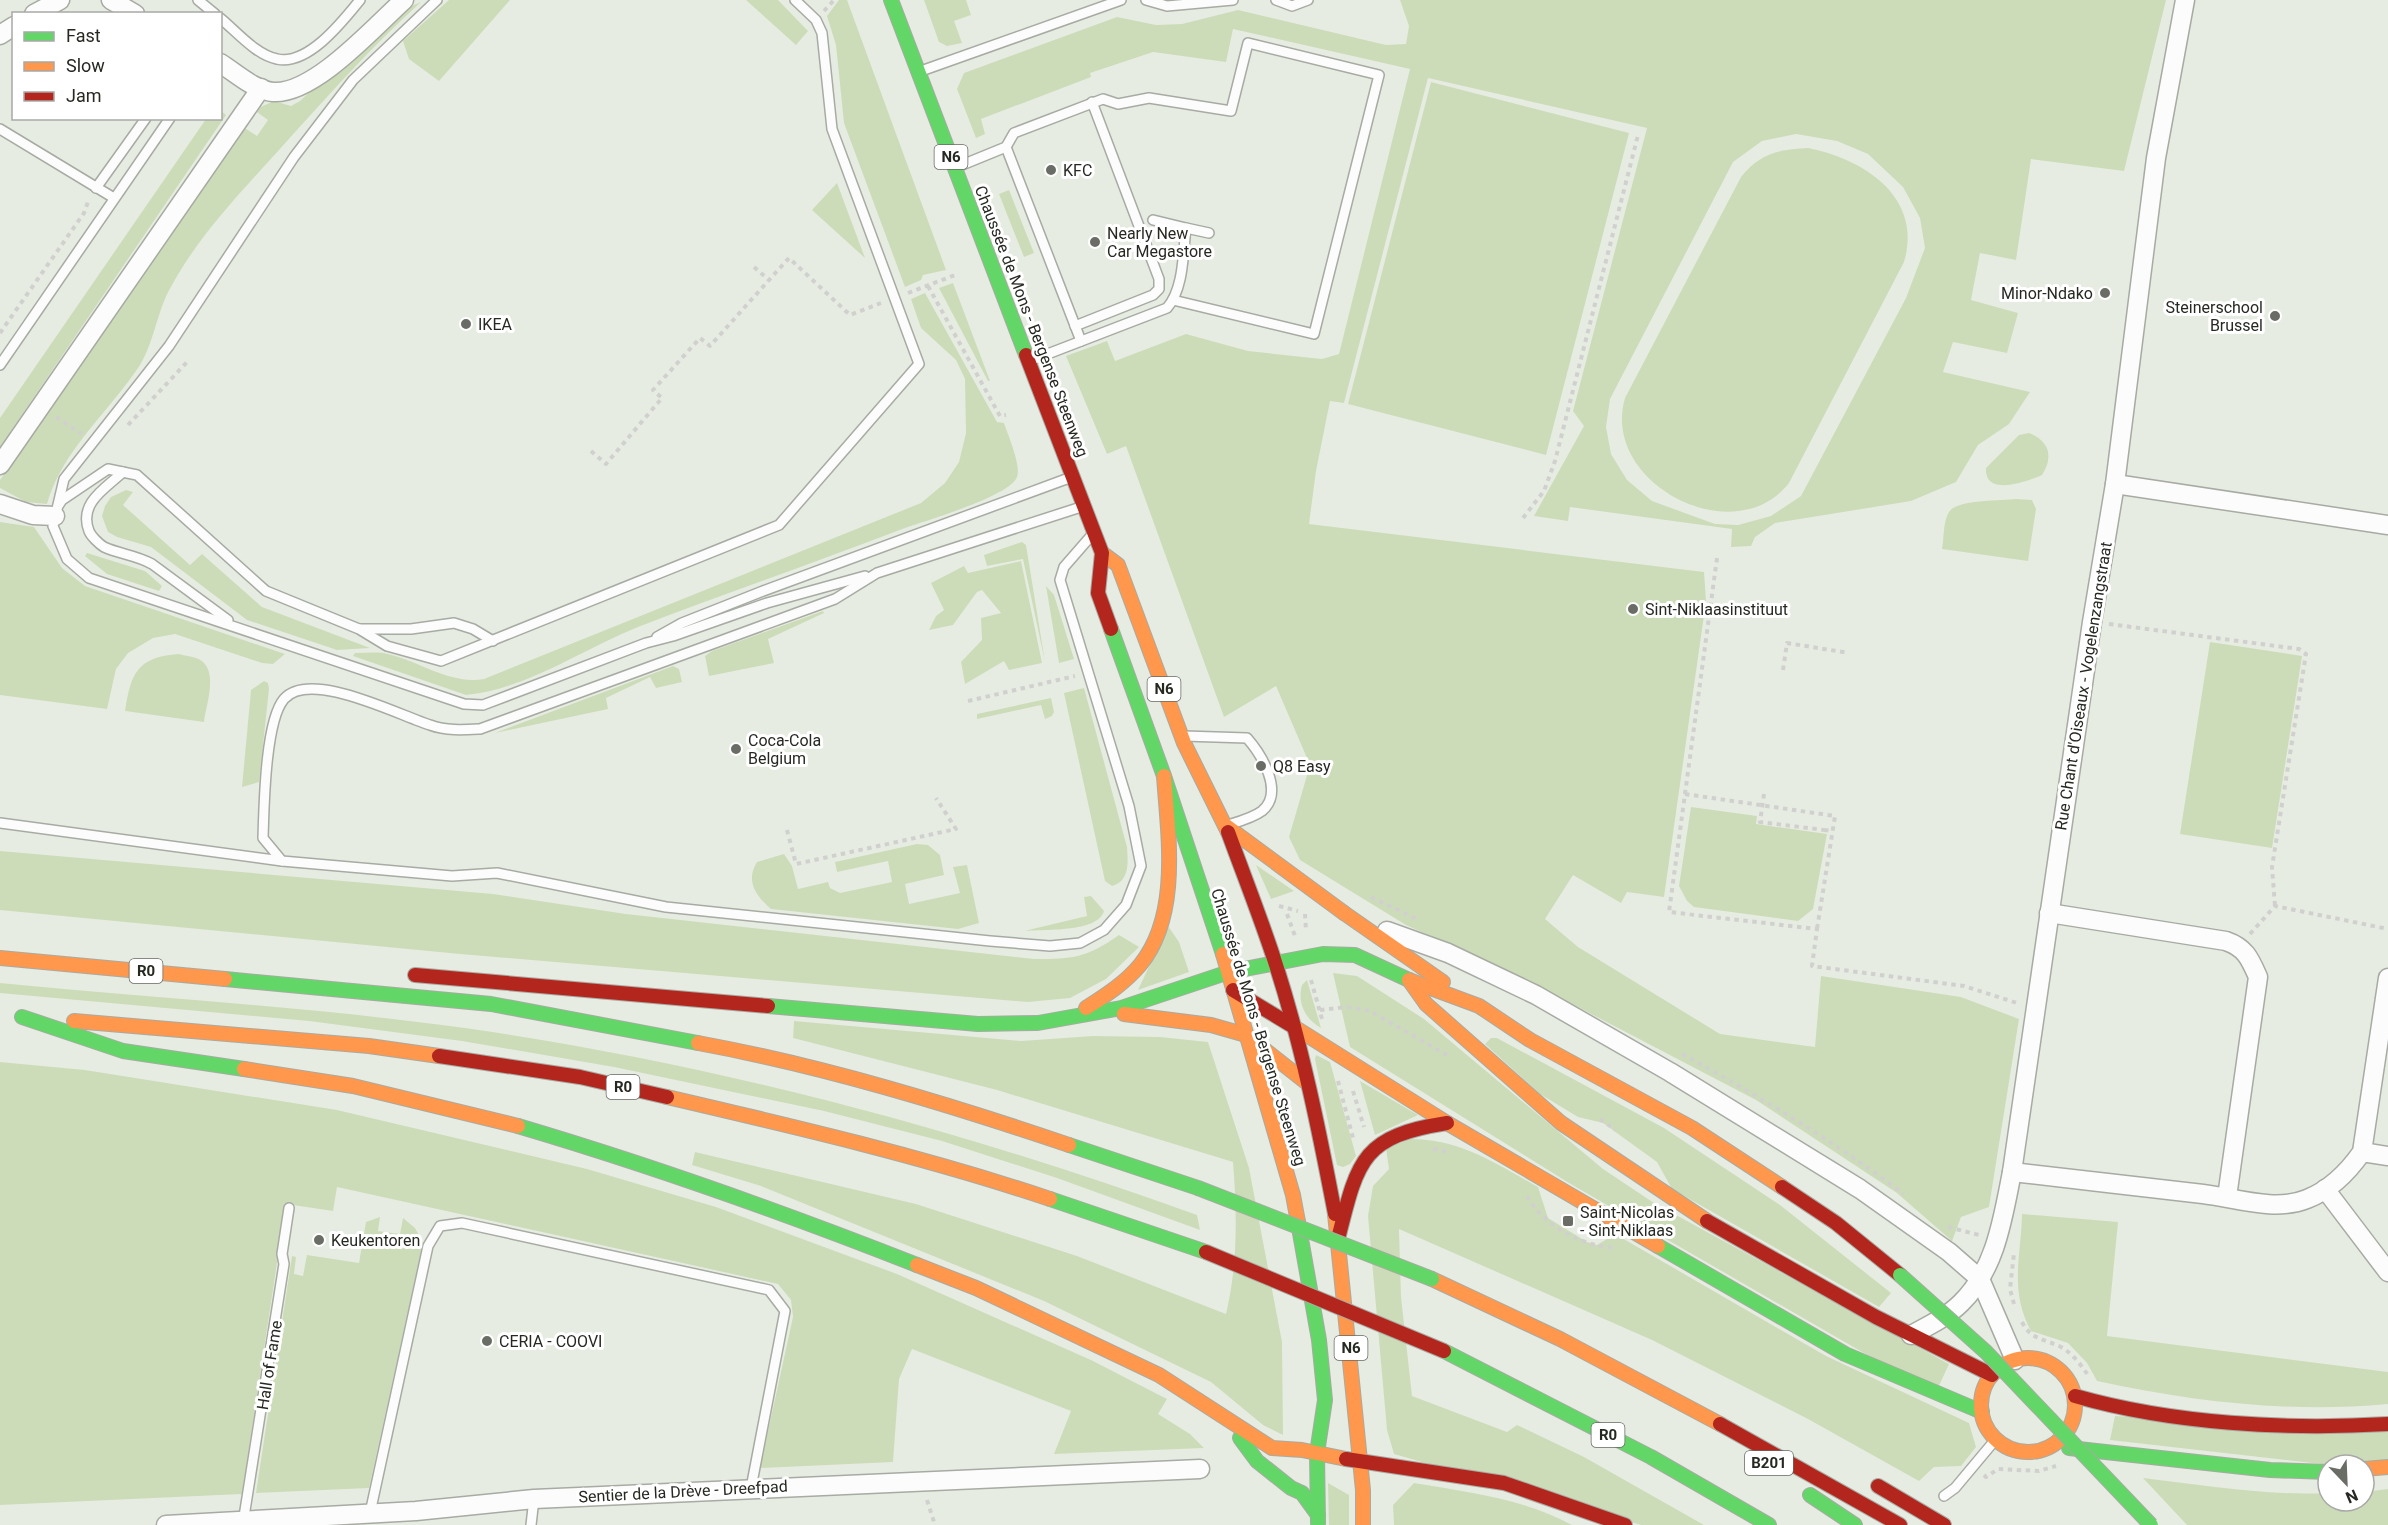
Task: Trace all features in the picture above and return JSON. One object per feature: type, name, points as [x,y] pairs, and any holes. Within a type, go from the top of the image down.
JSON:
[{"type":"main road","name":"Chaussée de Mons - Bergense Steenweg","points":[[891,0],[1102,553],[1098,592],[1164,776],[1229,972],[1293,1195],[1308,1275],[1324,1400],[1317,1453],[1318,1520]]},
{"type":"main road","name":"Chaussée de Mons - Bergense Steenweg","points":[[1102,553],[1118,565],[1181,736],[1226,826],[1276,965],[1294,1027],[1340,1235],[1360,1461],[1363,1525]]},
{"type":"main road","points":[[1063,1020],[1113,994],[1140,969],[1156,936],[1167,901],[1170,868],[1164,776]]},
{"type":"main road","points":[[1226,826],[1344,913],[1530,1040],[1692,1128],[1747,1162],[1836,1223],[1949,1318],[2043,1411],[2151,1525]]},
{"type":"main road","points":[[405,974],[926,1020],[1008,1025],[1102,1014],[1145,1002],[1229,972],[1276,965],[1323,954],[1355,955],[1409,980],[1479,1006]]},
{"type":"main road","name":"R0","points":[[0,958],[491,1004],[747,1052],[978,1114],[1198,1188],[1432,1280],[1511,1314],[1712,1419],[1900,1525]]},
{"type":"main road","points":[[291,984],[348,976]]},
{"type":"main road","points":[[1409,980],[1426,1004],[1561,1123],[1592,1145],[1695,1214],[1911,1335],[1992,1375]]},
{"type":"main road","points":[[1233,990],[1447,1123],[1845,1354],[1982,1412]]},
{"type":"main road","points":[[1102,1014],[1140,1014],[1211,1025],[1246,1035],[1307,1083]]},
{"type":"main road","name":"R0","points":[[1226,1420],[1185,1389],[1160,1375],[976,1288],[800,1219],[627,1158],[475,1114],[353,1086],[123,1051],[17,1016],[369,1046],[580,1077],[771,1121],[991,1179],[1206,1252],[1444,1351],[1650,1457],[1769,1525]]},
{"type":"main road","points":[[1340,1235],[1352,1185],[1363,1159],[1385,1140],[1400,1132],[1447,1123]]},
{"type":"main road","points":[[2030,1358],[2053,1365],[2069,1381],[2075,1396],[2074,1415],[2067,1431],[2055,1444],[2040,1451],[2024,1452],[2009,1448],[1996,1439],[1987,1426],[1982,1412],[1982,1399],[1992,1375],[2015,1360],[2030,1358]]},
{"type":"main road","points":[[2075,1396],[2110,1406],[2266,1426],[2336,1428],[2388,1424]]},
{"type":"main road","name":"B201","points":[[1712,1419],[1796,1484],[1855,1525]]},
{"type":"main road","points":[[1226,1420],[1272,1448],[1503,1482],[1625,1525]]},
{"type":"main road","points":[[1226,1420],[1257,1461],[1291,1488],[1302,1493],[1318,1520]]},
{"type":"main road","points":[[2055,1444],[2270,1470],[2316,1472]]},
{"type":"main road","points":[[1804,1469],[1826,1465]]},
{"type":"main road","points":[[1868,1480],[1944,1525]]},
{"type":"street","points":[[38,12],[60,0]]},
{"type":"street","points":[[111,0],[132,12]]},
{"type":"street","points":[[222,64],[261,88],[287,91],[318,76],[404,0]]},
{"type":"street","name":"Rue Chant d'Oiseaux - Vogelenzangstraat","points":[[1911,1335],[1941,1319],[1960,1305],[1980,1279],[1998,1241],[2012,1172],[2092,622],[2115,484],[2156,158],[2185,0]]},
{"type":"street","points":[[0,465],[261,88]]},
{"type":"street","points":[[2115,484],[2388,525]]},
{"type":"street","points":[[0,504],[33,516],[56,512]]},
{"type":"street","points":[[1344,913],[1448,953],[1536,995],[1670,1072],[1860,1189],[1949,1252],[1980,1279],[2015,1360]]},
{"type":"street","points":[[2049,913],[2226,941],[2240,946],[2248,954],[2258,977],[2227,1197]]},
{"type":"street","points":[[2012,1172],[2227,1197],[2276,1205],[2306,1200],[2348,1171],[2362,1152],[2388,978]]},
{"type":"street","points":[[2362,1152],[2388,1156]]},
{"type":"street","points":[[2325,1189],[2388,1272]]},
{"type":"street","name":"Sentier de la Drève - Dreefpad","points":[[166,1525],[242,1524],[370,1513],[415,1518],[534,1498],[1200,1469]]},
{"type":"lane","points":[[198,0],[213,12]]},
{"type":"lane","points":[[222,20],[263,53],[276,60],[292,59],[329,37],[360,0]]},
{"type":"lane","points":[[437,0],[353,80],[294,157],[169,346],[64,479],[53,526],[67,559],[89,578],[464,704],[483,705],[646,643],[673,636],[767,603],[877,573],[1085,506]]},
{"type":"lane","points":[[56,512],[62,500],[101,472],[108,469],[137,475],[266,591],[359,628],[387,646],[441,661],[779,525],[919,364],[832,129],[822,33],[816,20],[795,0]]},
{"type":"lane","points":[[919,72],[1121,0]]},
{"type":"lane","points":[[1146,0],[1167,6],[1233,0]]},
{"type":"lane","points":[[1276,0],[1292,6],[1308,0]]},
{"type":"lane","points":[[955,168],[1006,147],[1014,133],[1102,99],[1118,104],[1149,98],[1231,111],[1248,43],[1379,75],[1314,334],[1173,300]]},
{"type":"lane","points":[[1075,326],[1153,295],[1159,289],[1159,279],[1092,102]]},
{"type":"lane","points":[[94,187],[144,120]]},
{"type":"lane","points":[[0,365],[169,120]]},
{"type":"lane","points":[[0,129],[114,198]]},
{"type":"lane","points":[[1006,147],[1081,341]]},
{"type":"lane","points":[[1153,220],[1209,233]]},
{"type":"lane","points":[[1029,361],[1167,308],[1173,300],[1177,287],[1186,228]]},
{"type":"lane","points":[[123,472],[88,507],[85,522],[91,535],[104,547],[139,557],[153,564],[237,627]]},
{"type":"lane","points":[[646,643],[682,622],[1074,476]]},
{"type":"lane","points":[[0,823],[282,861],[452,876],[497,873],[666,907],[990,941],[1050,946],[1080,943],[1104,930],[1126,905],[1141,866],[1129,806],[1060,580],[1064,567],[1094,532]]},
{"type":"lane","points":[[282,861],[263,838],[264,787],[275,717],[284,699],[297,691],[324,688],[432,726],[457,731],[480,729],[835,598],[877,573]]},
{"type":"lane","points":[[359,628],[411,629],[454,623],[472,629],[493,641]]},
{"type":"lane","points":[[1181,736],[1247,738],[1256,748],[1270,778],[1270,798],[1263,810],[1226,826]]},
{"type":"lane","name":"Hall of Fame","points":[[242,1524],[284,1264],[282,1254],[290,1208]]},
{"type":"lane","points":[[370,1513],[428,1246],[440,1226],[462,1223],[769,1290],[784,1311],[751,1488]]},
{"type":"lane","points":[[1944,1496],[1955,1488],[1996,1439]]},
{"type":"lane","points":[[531,1525],[534,1498]]},
{"type":"lane","points":[[1565,1502],[1595,1525]]},
{"type":"path","points":[[1523,518],[1544,491],[1556,461],[1638,135]]},
{"type":"path","points":[[0,333],[84,213],[94,187]]},
{"type":"path","points":[[591,451],[606,464],[662,398],[653,390],[700,338],[710,346],[789,258],[850,315],[955,275]]},
{"type":"path","points":[[754,267],[769,280]]},
{"type":"path","points":[[928,285],[1000,416],[1006,415]]},
{"type":"path","points":[[1717,558],[1669,912],[1817,929]]},
{"type":"path","points":[[2092,622],[2299,649],[2306,654],[2272,867],[2275,906],[2240,946]]},
{"type":"path","points":[[1783,670],[1787,643],[1849,653]]},
{"type":"path","points":[[968,701],[1078,676]]},
{"type":"path","points":[[1685,794],[1835,816],[1812,966],[1964,986],[2019,1004],[2035,1006]]},
{"type":"path","points":[[1764,794],[1760,822],[1833,831]]},
{"type":"path","points":[[787,830],[796,864],[956,829],[936,798]]},
{"type":"path","points":[[1274,905],[1305,912]]},
{"type":"path","points":[[2275,906],[2388,929]]},
{"type":"path","points":[[1352,1084],[1364,1129]]},
{"type":"path","points":[[1998,1241],[2012,1244],[2014,1250],[2010,1288],[2014,1308]]},
{"type":"path","points":[[2019,1317],[2026,1331],[2035,1339],[2061,1347],[2090,1378]]},
{"type":"path","points":[[1974,1467],[1986,1477],[1998,1469],[2039,1471],[2058,1465]]},
{"type":"path","points":[[920,1481],[935,1525]]},
{"type":"green space","points":[[449,0],[510,0],[439,81],[409,59],[403,41]]},
{"type":"green space","points":[[746,0],[778,0],[808,31],[796,45]]},
{"type":"green space","points":[[839,0],[847,0],[946,270],[923,275],[921,280],[905,287],[844,123],[836,45],[827,16]]},
{"type":"green space","points":[[924,0],[966,0],[971,15],[954,21],[962,43],[947,46],[939,42]]},
{"type":"green space","points":[[1400,0],[2166,0],[2124,171],[2031,159],[2016,260],[1980,253],[1971,300],[2018,313],[2007,353],[1953,342],[1943,372],[2030,392],[2009,424],[1978,445],[1956,482],[1911,501],[1775,523],[1755,537],[1751,546],[1731,547],[1732,529],[1570,507],[1568,521],[1534,516],[1584,426],[1573,411],[1647,128],[1428,78],[1344,403],[1330,401],[1316,471],[1309,524],[1704,572],[1706,601],[1664,897],[1627,892],[1621,903],[1573,875],[1545,919],[1578,947],[1720,1034],[1815,1047],[1821,976],[1961,997],[2019,1019],[1989,1207],[1961,1217],[1952,1241],[1897,1193],[1756,1100],[1530,982],[1406,925],[1300,860],[1289,837],[1310,765],[1276,686],[1224,717],[1126,446],[1107,454],[1066,356],[1107,341],[1115,361],[1186,334],[1248,351],[1322,359],[1339,354],[1410,69],[1233,29],[1226,62],[1153,52],[1090,73],[1091,77],[981,119],[985,134],[976,138],[957,89],[964,73],[1117,17],[1156,25],[1182,24],[1238,10],[1386,45],[1406,44],[1409,26]],"holes":[[[1796,134],[1837,141],[1868,154],[1903,187],[1920,218],[1925,248],[1906,298],[1801,496],[1771,516],[1738,525],[1715,524],[1652,501],[1627,480],[1611,454],[1606,427],[1610,399],[1733,162],[1762,141]]]},
{"type":"green space","points":[[421,2],[331,92],[236,198],[195,248],[167,295],[140,365],[75,448],[54,484],[47,504],[26,502],[0,488],[0,480],[243,127],[257,136],[268,120],[254,110],[274,101],[291,106],[300,101],[395,13]]},
{"type":"green space","points":[[1431,82],[1629,133],[1546,455],[1348,404]]},
{"type":"green space","points":[[222,112],[226,115],[0,447],[0,418],[205,120],[222,120]]},
{"type":"green space","points":[[1808,148],[1849,161],[1868,172],[1897,200],[1905,218],[1908,239],[1904,262],[1789,483],[1765,503],[1737,511],[1706,509],[1677,499],[1651,481],[1632,457],[1623,429],[1625,398],[1741,177],[1755,163],[1770,154]]},
{"type":"green space","points":[[837,183],[865,258],[812,210]]},
{"type":"green space","points":[[1009,190],[1034,253],[1024,257],[999,194]]},
{"type":"green space","points":[[953,283],[990,381],[939,288]]},
{"type":"green space","points":[[925,293],[997,422],[1004,423],[1018,468],[1016,479],[1008,487],[961,509],[638,627],[532,677],[488,692],[466,695],[353,656],[355,653],[383,653],[445,675],[471,680],[484,679],[921,503],[945,483],[959,462],[966,433],[965,379],[956,360],[921,328],[911,299]]},
{"type":"green space","points":[[2029,433],[2041,440],[2048,450],[2048,462],[2042,475],[2017,484],[1999,485],[1992,482],[1987,477],[1986,468],[2019,435]]},
{"type":"green space","points":[[126,490],[133,492],[123,505],[190,565],[202,554],[262,607],[370,648],[337,650],[247,620],[151,547],[108,532],[102,516],[105,506],[111,497]]},
{"type":"green space","points":[[2032,500],[2036,509],[2028,561],[1942,549],[1946,520],[1949,512],[1954,508],[1980,501]]},
{"type":"green space","points":[[0,522],[34,527],[62,568],[85,586],[285,654],[273,664],[262,663],[175,634],[153,638],[128,653],[116,669],[107,709],[0,695]]},
{"type":"green space","points":[[1022,542],[1026,545],[1045,662],[1023,559],[987,566],[984,555]]},
{"type":"green space","points":[[87,553],[145,571],[162,586],[159,591],[107,574],[85,556]]},
{"type":"green space","points":[[1021,561],[1042,663],[1009,670],[1004,661],[965,684],[961,662],[982,640],[981,618],[1001,613],[982,590],[977,592],[953,625],[929,630],[936,616],[944,610],[931,583],[964,566],[968,573]]},
{"type":"green space","points":[[1046,586],[1054,595],[1074,659],[1059,663]]},
{"type":"green space","points":[[823,611],[824,613],[768,639],[774,663],[709,676],[705,656],[712,651]]},
{"type":"green space","points":[[2210,642],[2302,656],[2272,848],[2180,834]]},
{"type":"green space","points":[[179,654],[202,661],[207,667],[210,690],[204,722],[125,711],[130,686],[138,669],[154,659]]},
{"type":"green space","points":[[673,666],[679,669],[682,682],[656,688],[650,677],[606,698],[608,709],[495,733]]},
{"type":"green space","points":[[264,681],[268,683],[269,689],[259,782],[242,787],[251,690]]},
{"type":"green space","points":[[1084,688],[1127,847],[1127,870],[1122,880],[1112,886],[1105,881],[1064,693]]},
{"type":"green space","points":[[1051,698],[1054,712],[1052,716],[1045,719],[1041,705],[977,719],[977,714]]},
{"type":"green space","points":[[1691,807],[1757,816],[1756,824],[1827,834],[1813,909],[1798,921],[1694,907],[1687,901],[1679,886]]},
{"type":"green space","points":[[917,844],[928,845],[940,855],[944,875],[905,884],[909,904],[960,893],[953,867],[967,865],[979,923],[958,929],[771,909],[761,899],[752,882],[757,862],[784,854],[792,866],[798,889],[828,882],[830,888],[840,893],[892,882],[888,861],[837,872],[835,862]]},
{"type":"green space","points":[[0,851],[493,894],[626,914],[1034,959],[1079,956],[1119,935],[1139,947],[1106,979],[1070,998],[1028,1002],[460,954],[0,910]]},
{"type":"green space","points":[[1256,865],[1294,891],[1271,899]]},
{"type":"green space","points":[[1091,896],[1104,911],[1100,918],[1092,923],[1069,929],[1024,931],[1087,916],[1084,897]]},
{"type":"green space","points":[[1168,926],[1179,942],[1189,972],[1138,990]]},
{"type":"green space","points":[[1333,973],[1357,976],[1424,1019],[1603,1169],[1654,1203],[1949,1364],[1938,1388],[1876,1360],[1569,1183],[1350,1047]]},
{"type":"green space","points":[[1307,980],[1321,1028],[1307,1015],[1302,1004],[1302,985]]},
{"type":"green space","points":[[0,983],[291,1008],[407,1021],[465,1028],[652,1060],[836,1103],[1018,1155],[1197,1215],[1200,1230],[1057,1178],[942,1141],[824,1111],[614,1067],[462,1041],[309,1021],[0,993]]},
{"type":"green space","points":[[794,1021],[1021,1041],[1093,1036],[1160,1037],[1208,1042],[1249,1168],[1282,1342],[1283,1435],[1263,1425],[1211,1382],[1044,1301],[761,1186],[692,1165],[695,1152],[916,1204],[1077,1256],[1226,1314],[1233,1276],[1236,1238],[1233,1162],[997,1090],[793,1038]]},
{"type":"green space","points":[[1491,1038],[1497,1038],[1664,1128],[1780,1205],[1891,1293],[1879,1307],[1672,1189],[1657,1162],[1603,1123],[1578,1117],[1540,1094],[1485,1044]]},
{"type":"green space","points":[[1316,1055],[1330,1062],[1356,1156],[1350,1164],[1343,1167],[1337,1165]]},
{"type":"green space","points":[[0,1062],[85,1070],[337,1110],[587,1169],[716,1207],[897,1274],[1091,1360],[1167,1399],[1158,1414],[1190,1434],[1204,1448],[1054,1454],[1071,1411],[912,1349],[899,1379],[893,1462],[760,1468],[793,1317],[791,1300],[778,1284],[337,1187],[333,1211],[286,1204],[242,1494],[0,1505]]},
{"type":"green space","points":[[1360,1081],[1418,1115],[1375,1135]]},
{"type":"green space","points":[[1411,1139],[1446,1143],[1462,1148],[1508,1170],[1538,1187],[1548,1218],[1587,1242],[1597,1245],[1615,1234],[1826,1356],[1969,1423],[1976,1447],[1961,1466],[1934,1467],[1919,1481],[1808,1419],[1652,1340],[1399,1229],[1401,1297],[1412,1396],[1507,1432],[1517,1425],[1584,1457],[1704,1525],[1641,1525],[1394,1454],[1387,1430],[1368,1216],[1373,1186],[1389,1169],[1386,1148]]},
{"type":"green space","points":[[2022,1214],[2118,1222],[2107,1336],[2388,1372],[2388,1404],[2314,1407],[2242,1404],[2169,1395],[2097,1381],[2087,1363],[2068,1343],[2031,1331],[2024,1316],[2018,1288]]},
{"type":"green space","points":[[380,1217],[378,1231],[400,1234],[403,1218],[415,1228],[423,1243],[369,1488],[256,1493],[292,1256],[296,1257],[294,1274],[303,1276],[307,1255],[359,1263],[366,1222]]},
{"type":"green space","points":[[2115,1416],[2388,1431],[2388,1460],[2376,1461],[2376,1453],[2316,1453],[2316,1463],[2110,1440]]},
{"type":"green space","points":[[2143,1478],[2212,1487],[2316,1494],[2316,1513],[2376,1513],[2376,1490],[2388,1489],[2388,1525],[2187,1525]]},
{"type":"green space","points":[[1328,1483],[1349,1495],[1349,1525],[1329,1525]]},
{"type":"green space","points":[[1414,1483],[1475,1493],[1515,1503],[1554,1516],[1572,1525],[1394,1525],[1393,1505]]},
{"type":"traffic: fast","points":[[891,0],[1026,355]]},
{"type":"traffic: fast","points":[[1111,629],[1164,776],[1223,954]]},
{"type":"traffic: fast","points":[[1229,972],[1323,954],[1355,955],[1409,980]]},
{"type":"traffic: fast","points":[[768,1006],[978,1024],[1038,1023],[1121,1008],[1229,972]]},
{"type":"traffic: fast","points":[[225,979],[491,1004],[698,1043]]},
{"type":"traffic: fast","points":[[22,1017],[123,1051],[244,1069]]},
{"type":"traffic: fast","points":[[518,1126],[719,1191],[917,1265]]},
{"type":"traffic: fast","points":[[1069,1145],[1198,1188]]},
{"type":"traffic: fast","points":[[1198,1188],[1432,1279]]},
{"type":"traffic: fast","points":[[1050,1199],[1206,1252]]},
{"type":"traffic: fast","points":[[1298,1222],[1319,1340],[1325,1400],[1317,1453],[1318,1523]]},
{"type":"traffic: fast","points":[[1658,1246],[1845,1354],[1982,1412]]},
{"type":"traffic: fast","points":[[1900,1275],[1986,1352],[2151,1525]]},
{"type":"traffic: fast","points":[[1444,1351],[1651,1457],[1769,1525]]},
{"type":"traffic: fast","points":[[1240,1438],[1257,1461],[1291,1488],[1302,1493],[1318,1515]]},
{"type":"traffic: fast","points":[[2069,1448],[2270,1470],[2316,1472]]},
{"type":"traffic: fast","points":[[1810,1495],[1855,1525]]},
{"type":"traffic: slow","points":[[1102,553],[1118,565],[1184,743],[1228,832]]},
{"type":"traffic: slow","points":[[1086,1008],[1122,983],[1140,965],[1153,945],[1162,923],[1169,874],[1164,776]]},
{"type":"traffic: slow","points":[[1226,826],[1344,913]]},
{"type":"traffic: slow","points":[[1344,913],[1443,982]]},
{"type":"traffic: slow","points":[[1223,954],[1293,1195],[1298,1222]]},
{"type":"traffic: slow","points":[[0,958],[225,979]]},
{"type":"traffic: slow","points":[[1409,980],[1426,1004],[1561,1123],[1707,1221]]},
{"type":"traffic: slow","points":[[1409,980],[1479,1006],[1530,1040],[1692,1128],[1782,1187]]},
{"type":"traffic: slow","points":[[1124,1014],[1211,1025],[1246,1035],[1307,1083]]},
{"type":"traffic: slow","points":[[74,1021],[369,1046],[439,1056]]},
{"type":"traffic: slow","points":[[1294,1027],[1447,1123],[1658,1246]]},
{"type":"traffic: slow","points":[[698,1043],[792,1063],[885,1087],[1069,1145]]},
{"type":"traffic: slow","points":[[244,1069],[353,1086],[518,1126]]},
{"type":"traffic: slow","points":[[667,1097],[908,1156],[1050,1199]]},
{"type":"traffic: slow","points":[[1335,1214],[1363,1490],[1363,1525]]},
{"type":"traffic: slow","points":[[917,1265],[976,1288],[1159,1375],[1272,1448],[1302,1450],[1346,1459]]},
{"type":"traffic: slow","points":[[1432,1279],[1560,1339],[1720,1424]]},
{"type":"traffic: slow","points":[[2028,1358],[2046,1362],[2061,1372],[2071,1387],[2075,1405],[2071,1423],[2061,1438],[2046,1448],[2028,1452],[2010,1448],[1995,1438],[1985,1423],[1981,1405],[1985,1387],[1995,1372],[2010,1362],[2028,1358]]},
{"type":"traffic: slow","points":[[2376,1468],[2388,1467]]},
{"type":"traffic: jam","points":[[1026,355],[1102,553],[1098,593],[1111,629]]},
{"type":"traffic: jam","points":[[1228,832],[1265,932],[1294,1026],[1335,1214]]},
{"type":"traffic: jam","points":[[415,975],[768,1006]]},
{"type":"traffic: jam","points":[[1233,990],[1294,1027]]},
{"type":"traffic: jam","points":[[439,1056],[580,1077],[667,1097]]},
{"type":"traffic: jam","points":[[1339,1235],[1352,1187],[1369,1155],[1381,1144],[1398,1135],[1419,1128],[1447,1123]]},
{"type":"traffic: jam","points":[[1782,1187],[1836,1223],[1900,1275]]},
{"type":"traffic: jam","points":[[1707,1221],[1876,1317],[1992,1375]]},
{"type":"traffic: jam","points":[[1206,1252],[1444,1351]]},
{"type":"traffic: jam","points":[[2075,1396],[2151,1413],[2230,1423],[2310,1426],[2388,1424]]},
{"type":"traffic: jam","points":[[1720,1424],[1900,1525]]},
{"type":"traffic: jam","points":[[1346,1459],[1504,1483],[1625,1525]]},
{"type":"traffic: jam","points":[[1878,1486],[1944,1525]]},
{"type":"place","name":"KFC","points":[[1051,170]]},
{"type":"place","name":"Nearly New Car Megastore","points":[[1095,242]]},
{"type":"place","name":"Minor-Ndako","points":[[2105,293]]},
{"type":"place","name":"Steinerschool Brussel","points":[[2275,316]]},
{"type":"place","name":"IKEA","points":[[466,324]]},
{"type":"place","name":"Sint-Niklaasinstituut","points":[[1633,609]]},
{"type":"place","name":"Coca-Cola Belgium","points":[[736,749]]},
{"type":"place","name":"Q8 Easy","points":[[1261,766]]},
{"type":"place","name":"Saint-Nicolas - Sint-Niklaas","points":[[1568,1221]]},
{"type":"place","name":"Keukentoren","points":[[319,1240]]},
{"type":"place","name":"CERIA - COOVI","points":[[487,1341]]}]
